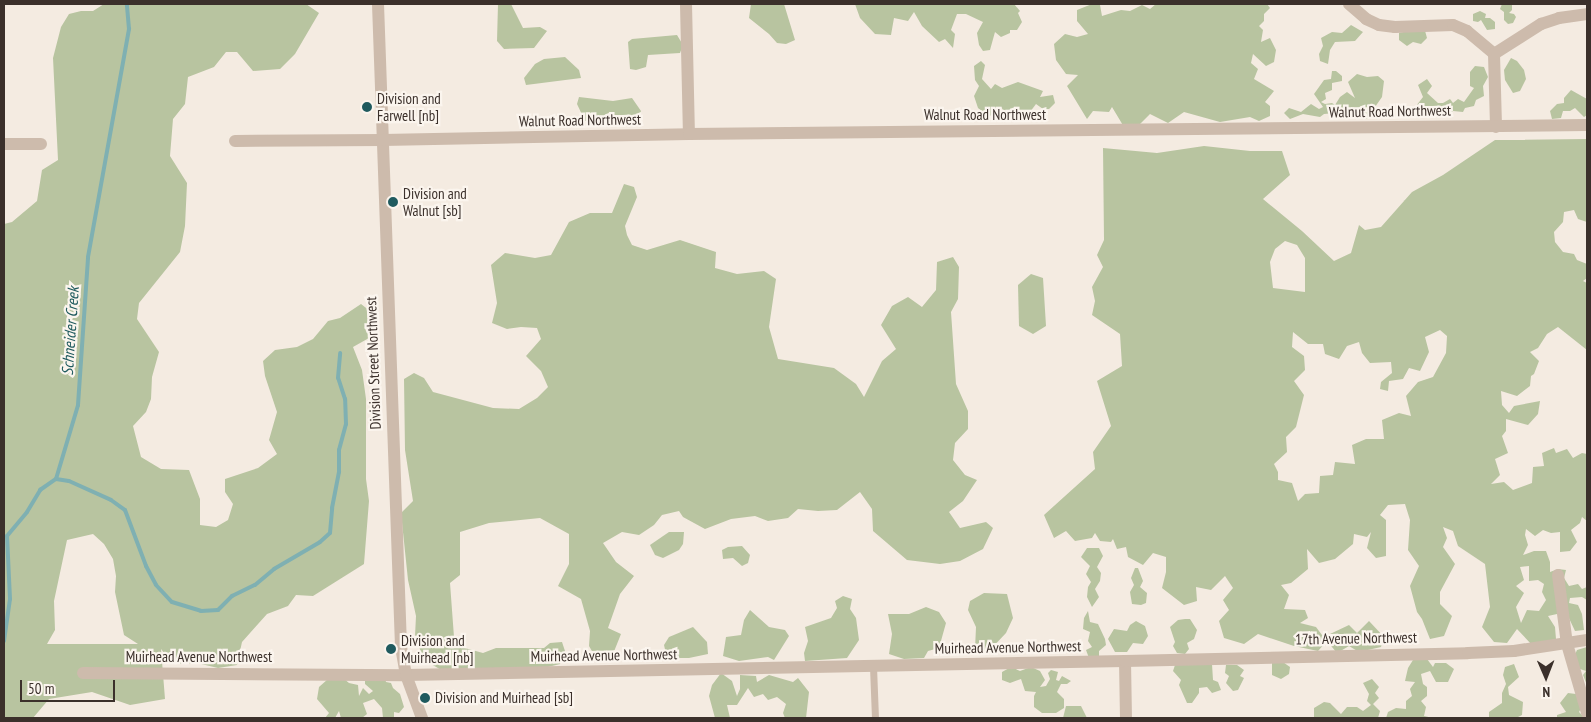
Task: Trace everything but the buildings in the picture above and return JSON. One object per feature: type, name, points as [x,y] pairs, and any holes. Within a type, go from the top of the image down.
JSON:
[{"type":"street","name":"Division Street Northwest","points":[[378,4],[398,600],[401,647],[406,675],[422,718]]},
{"type":"street","points":[[686,4],[689,134]]},
{"type":"street","points":[[1349,4],[1366,19],[1379,25],[1395,27],[1453,25],[1467,31],[1494,54],[1496,127]]},
{"type":"street","points":[[1494,54],[1541,24],[1559,18],[1587,14]]},
{"type":"street","name":"Walnut Road Northwest","points":[[235,142],[689,134],[1587,125]]},
{"type":"street","points":[[4,144],[41,144]]},
{"type":"street","points":[[1558,575],[1567,644],[1587,713]]},
{"type":"street","name":"17th Avenue Northwest","points":[[1125,661],[1514,651],[1587,640]]},
{"type":"street","points":[[1125,661],[1126,718]]},
{"type":"street","name":"Muirhead Avenue Northwest","points":[[82,673],[406,675],[1125,661]]},
{"type":"lane","points":[[873,666],[875,718]]},
{"type":"green space","points":[[104,4],[306,4],[319,13],[295,54],[280,69],[253,71],[237,52],[226,52],[214,67],[188,77],[185,104],[173,119],[170,156],[187,183],[185,226],[180,252],[139,303],[137,319],[159,352],[152,377],[151,399],[146,412],[133,426],[141,457],[161,469],[189,470],[200,499],[200,525],[216,527],[228,520],[233,504],[225,492],[225,479],[258,468],[277,454],[269,440],[277,412],[265,376],[263,361],[275,350],[297,347],[313,339],[328,321],[340,318],[361,304],[370,311],[372,328],[369,338],[353,347],[362,370],[366,399],[366,479],[369,501],[364,564],[313,596],[296,595],[288,606],[267,614],[242,642],[237,665],[218,668],[197,663],[173,664],[161,649],[165,699],[130,705],[92,692],[49,699],[33,718],[4,718],[4,224],[12,222],[37,201],[42,170],[58,160],[53,58],[61,27],[69,14],[93,11]],"holes":[[[93,534],[104,544],[113,559],[116,576],[115,592],[124,635],[138,644],[47,644],[55,630],[54,601],[67,540]]]},
{"type":"green space","points":[[498,4],[511,4],[523,28],[540,27],[547,31],[534,48],[504,49],[497,41]]},
{"type":"green space","points":[[751,4],[784,4],[795,40],[786,44],[777,43],[749,18]]},
{"type":"green space","points":[[855,4],[1014,4],[1020,11],[1018,13],[1022,22],[1017,30],[1010,30],[1010,33],[1001,37],[995,32],[990,50],[983,51],[979,45],[977,33],[983,22],[966,14],[957,14],[951,30],[955,34],[953,48],[945,39],[939,42],[922,26],[914,12],[908,21],[894,18],[891,35],[875,34],[860,18]]},
{"type":"green space","points":[[1092,4],[1100,5],[1102,16],[1121,10],[1130,11],[1142,5],[1150,9],[1156,4],[1267,4],[1270,8],[1264,14],[1264,21],[1259,26],[1263,30],[1261,42],[1270,38],[1276,50],[1274,62],[1266,66],[1253,54],[1251,63],[1258,69],[1254,79],[1274,91],[1265,102],[1270,106],[1270,116],[1259,121],[1250,117],[1220,122],[1184,112],[1168,123],[1150,114],[1139,125],[1124,127],[1112,107],[1109,112],[1093,111],[1087,119],[1067,86],[1078,75],[1066,74],[1056,60],[1054,44],[1065,34],[1077,37],[1088,34],[1077,21],[1077,10]]},
{"type":"green space","points":[[1502,4],[1512,4],[1512,10],[1509,13],[1514,14],[1516,17],[1513,23],[1508,24],[1504,20],[1504,12],[1500,9]]},
{"type":"green space","points":[[1480,11],[1486,14],[1485,18],[1490,18],[1495,22],[1495,29],[1487,30],[1481,20],[1478,22],[1473,21],[1473,14]]},
{"type":"green space","points":[[1351,25],[1363,32],[1355,41],[1335,42],[1330,50],[1328,64],[1320,61],[1319,54],[1323,46],[1321,38],[1332,32],[1342,33]]},
{"type":"green space","points":[[1424,27],[1427,38],[1421,44],[1413,42],[1407,46],[1399,40],[1399,33]]},
{"type":"green space","points":[[677,35],[683,45],[680,53],[648,55],[646,67],[636,70],[630,69],[628,42],[632,39]]},
{"type":"green space","points":[[565,57],[579,70],[581,78],[526,85],[524,78],[535,64],[544,59]]},
{"type":"green space","points":[[1511,58],[1517,61],[1524,70],[1526,79],[1520,91],[1513,93],[1505,80],[1504,70]]},
{"type":"green space","points":[[981,61],[985,65],[982,79],[991,89],[995,84],[1002,88],[1018,82],[1043,91],[1040,97],[1053,95],[1055,103],[1049,109],[1043,109],[1036,104],[1030,112],[1006,114],[1001,107],[999,114],[988,116],[978,108],[974,96],[979,86],[975,80],[974,66]]},
{"type":"green space","points":[[1475,66],[1484,67],[1488,77],[1483,86],[1484,96],[1476,100],[1474,106],[1465,108],[1463,112],[1453,111],[1450,114],[1443,112],[1436,116],[1429,112],[1424,115],[1416,106],[1423,97],[1418,85],[1427,79],[1432,86],[1427,93],[1438,103],[1443,103],[1450,99],[1453,103],[1458,99],[1464,102],[1474,88],[1470,86],[1470,72]]},
{"type":"green space","points":[[1332,71],[1336,71],[1342,76],[1342,81],[1332,83],[1332,90],[1325,93],[1326,99],[1321,102],[1325,104],[1332,103],[1335,105],[1340,97],[1347,92],[1355,98],[1348,82],[1357,74],[1367,77],[1378,76],[1384,81],[1382,97],[1375,107],[1381,110],[1375,117],[1366,119],[1354,112],[1341,118],[1335,113],[1324,114],[1320,117],[1303,114],[1290,119],[1284,113],[1289,108],[1301,112],[1311,104],[1319,109],[1323,107],[1314,94],[1324,80],[1331,79]]},
{"type":"green space","points":[[1571,90],[1587,99],[1587,115],[1584,117],[1575,108],[1570,111],[1563,111],[1561,118],[1552,119],[1550,111],[1557,104],[1564,103],[1564,98]]},
{"type":"green space","points":[[579,97],[613,101],[632,98],[641,111],[638,122],[585,121],[577,104]]},
{"type":"green space","points":[[1587,139],[1587,222],[1578,219],[1574,210],[1564,212],[1563,222],[1554,232],[1555,242],[1563,252],[1574,254],[1577,260],[1587,264],[1587,278],[1583,281],[1587,283],[1587,350],[1558,327],[1547,334],[1538,348],[1530,352],[1539,361],[1534,374],[1531,376],[1530,386],[1517,396],[1501,391],[1502,405],[1509,413],[1514,406],[1540,401],[1538,414],[1528,425],[1506,419],[1506,431],[1502,436],[1508,453],[1495,459],[1500,475],[1491,484],[1504,482],[1513,490],[1532,483],[1533,467],[1544,466],[1542,453],[1554,448],[1556,453],[1567,449],[1573,458],[1582,453],[1587,454],[1587,521],[1582,517],[1580,523],[1571,530],[1577,542],[1570,551],[1560,552],[1560,532],[1551,533],[1543,530],[1535,536],[1526,529],[1525,535],[1528,545],[1523,555],[1534,551],[1546,551],[1550,562],[1550,572],[1558,569],[1566,570],[1564,578],[1569,586],[1578,584],[1582,589],[1587,587],[1587,600],[1582,597],[1570,598],[1569,603],[1578,605],[1582,614],[1584,630],[1575,631],[1567,614],[1557,614],[1548,616],[1555,627],[1556,639],[1532,645],[1517,629],[1507,643],[1494,642],[1482,627],[1490,607],[1485,564],[1458,546],[1453,531],[1443,527],[1447,538],[1443,547],[1455,564],[1440,592],[1440,604],[1452,616],[1444,636],[1430,639],[1417,612],[1410,586],[1419,566],[1408,550],[1410,520],[1405,504],[1388,505],[1380,515],[1386,520],[1386,556],[1376,558],[1367,548],[1371,532],[1367,537],[1354,534],[1353,544],[1335,559],[1319,563],[1307,549],[1308,569],[1291,583],[1281,585],[1289,595],[1284,609],[1305,610],[1308,618],[1300,623],[1316,627],[1322,635],[1330,634],[1349,625],[1357,633],[1369,621],[1384,637],[1381,647],[1359,652],[1349,646],[1337,653],[1327,641],[1318,651],[1294,646],[1258,634],[1244,644],[1224,638],[1219,621],[1229,610],[1223,600],[1233,588],[1225,576],[1211,590],[1196,587],[1197,601],[1184,605],[1162,588],[1166,572],[1166,557],[1153,553],[1143,565],[1128,557],[1126,547],[1117,549],[1113,539],[1111,542],[1100,541],[1095,533],[1092,538],[1075,541],[1066,531],[1054,538],[1044,515],[1095,469],[1093,452],[1111,426],[1097,381],[1122,366],[1120,334],[1092,315],[1095,301],[1092,287],[1103,267],[1097,255],[1104,240],[1103,148],[1157,153],[1204,146],[1250,151],[1282,151],[1290,175],[1263,199],[1302,231],[1334,261],[1351,253],[1359,225],[1365,230],[1381,227],[1412,192],[1443,175],[1495,140]],"holes":[[[1285,241],[1297,245],[1305,258],[1305,292],[1273,288],[1270,262],[1275,249]],[[1440,330],[1447,336],[1446,353],[1433,377],[1418,382],[1406,396],[1411,416],[1399,413],[1382,420],[1384,439],[1366,439],[1352,445],[1355,464],[1335,462],[1333,475],[1320,476],[1319,493],[1305,494],[1298,501],[1292,483],[1278,480],[1278,472],[1274,464],[1287,452],[1286,437],[1296,427],[1304,395],[1294,381],[1305,370],[1304,356],[1292,347],[1293,332],[1308,344],[1323,344],[1325,354],[1339,359],[1347,346],[1359,342],[1362,353],[1370,363],[1391,362],[1392,373],[1381,382],[1380,389],[1388,391],[1389,381],[1403,379],[1409,368],[1420,371],[1429,352],[1425,337]],[[1529,566],[1529,581],[1538,580],[1544,584],[1542,592],[1546,600],[1539,611],[1527,610],[1521,623],[1516,607],[1524,593],[1516,586],[1524,580],[1520,567]]]},
{"type":"green space","points":[[624,184],[634,187],[637,197],[625,226],[632,245],[647,250],[680,240],[716,252],[715,268],[737,274],[764,271],[776,279],[769,327],[778,359],[834,368],[856,384],[864,397],[882,361],[896,349],[881,325],[892,306],[908,297],[922,307],[936,290],[937,262],[953,257],[959,267],[958,299],[951,312],[956,384],[968,411],[968,429],[955,443],[953,460],[965,475],[977,480],[963,501],[949,512],[960,528],[986,522],[993,528],[983,549],[960,561],[940,564],[907,560],[873,531],[872,509],[860,492],[837,510],[798,509],[788,518],[768,521],[755,516],[731,519],[705,529],[683,517],[679,511],[662,515],[654,525],[639,535],[622,532],[603,543],[616,562],[634,576],[620,594],[608,628],[621,634],[613,654],[596,658],[589,646],[590,631],[581,599],[558,586],[569,564],[569,534],[540,518],[489,523],[460,532],[460,575],[450,583],[454,637],[461,647],[483,653],[496,648],[544,648],[550,643],[562,642],[565,651],[560,664],[544,668],[443,671],[424,660],[415,636],[416,616],[408,580],[401,513],[413,501],[405,450],[404,379],[414,373],[424,378],[433,392],[493,408],[519,409],[537,398],[548,387],[541,371],[526,356],[541,339],[537,328],[521,327],[507,329],[492,323],[497,303],[491,265],[505,253],[535,258],[551,255],[569,222],[590,213],[612,213]]},
{"type":"green space","points":[[1031,274],[1043,278],[1046,326],[1033,334],[1019,326],[1018,285]]},
{"type":"green space","points":[[669,532],[684,532],[683,544],[679,550],[663,558],[655,555],[650,545]]},
{"type":"green space","points":[[742,546],[750,555],[748,563],[742,566],[733,558],[723,559],[722,550],[728,547]]},
{"type":"green space","points":[[1087,548],[1099,548],[1103,556],[1097,567],[1101,573],[1100,581],[1095,589],[1099,597],[1092,607],[1087,597],[1088,587],[1091,582],[1086,574],[1090,566],[1081,557]]},
{"type":"green space","points":[[1135,568],[1138,568],[1143,581],[1140,587],[1147,593],[1146,603],[1141,605],[1132,604],[1130,592],[1134,585],[1131,578]]},
{"type":"green space","points":[[984,593],[1007,594],[1013,618],[1006,633],[988,652],[975,649],[976,627],[968,610],[970,601]]},
{"type":"green space","points":[[843,596],[852,599],[850,609],[856,618],[859,640],[847,658],[805,661],[804,653],[808,641],[805,627],[831,618],[837,608],[835,601]]},
{"type":"green space","points":[[926,607],[939,612],[946,623],[939,648],[928,651],[924,658],[904,659],[889,654],[892,634],[888,614],[909,614]]},
{"type":"green space","points":[[750,610],[769,627],[785,630],[789,636],[774,660],[768,657],[739,661],[723,656],[726,637],[741,635],[744,620]]},
{"type":"green space","points":[[1088,611],[1090,622],[1098,624],[1105,639],[1106,645],[1099,651],[1099,658],[1089,658],[1086,650],[1092,647],[1088,641],[1090,632],[1083,629],[1084,618]]},
{"type":"green space","points":[[1190,619],[1197,630],[1194,639],[1187,643],[1189,649],[1185,654],[1177,653],[1173,646],[1175,642],[1170,627],[1178,620]]},
{"type":"green space","points":[[1136,621],[1145,626],[1148,636],[1143,644],[1133,643],[1127,652],[1115,652],[1108,639],[1114,629],[1127,631],[1130,625]]},
{"type":"green space","points":[[693,627],[707,642],[708,654],[689,658],[667,658],[664,645],[669,637]]},
{"type":"green space","points":[[1587,647],[1587,685],[1583,675],[1586,671],[1577,668],[1574,657],[1577,650]]},
{"type":"green space","points":[[1427,659],[1433,667],[1435,663],[1446,663],[1454,669],[1448,682],[1436,682],[1430,671],[1421,674],[1423,684],[1427,687],[1427,696],[1421,701],[1426,707],[1424,716],[1433,718],[1386,718],[1388,712],[1396,708],[1406,709],[1406,701],[1412,696],[1410,689],[1415,682],[1405,681],[1408,668],[1413,660]]},
{"type":"green space","points":[[1280,660],[1290,667],[1289,674],[1281,679],[1272,675],[1272,663]]},
{"type":"green space","points":[[1212,664],[1213,680],[1218,682],[1221,690],[1212,693],[1207,687],[1199,688],[1199,693],[1192,703],[1187,703],[1179,685],[1181,680],[1173,671],[1175,665]]},
{"type":"green space","points":[[1514,664],[1519,677],[1508,687],[1509,695],[1523,702],[1522,715],[1516,718],[1489,718],[1489,712],[1502,703],[1502,693],[1506,684],[1503,675],[1505,667]]},
{"type":"green space","points":[[1226,665],[1237,665],[1244,670],[1240,676],[1244,678],[1238,690],[1233,691],[1226,683],[1229,676],[1225,673]]},
{"type":"green space","points":[[1011,667],[1020,671],[1031,667],[1040,671],[1045,680],[1040,687],[1046,686],[1050,679],[1048,673],[1051,670],[1058,672],[1056,680],[1059,681],[1062,676],[1071,681],[1067,684],[1061,684],[1057,692],[1064,699],[1064,708],[1056,713],[1042,713],[1034,707],[1036,692],[1025,691],[1021,679],[1010,683],[1002,680],[1002,672]]},
{"type":"green space","points":[[721,673],[732,681],[737,696],[740,689],[740,675],[756,676],[757,682],[769,675],[793,682],[798,678],[809,692],[806,718],[785,718],[783,713],[786,704],[777,697],[768,700],[763,694],[754,697],[748,688],[737,705],[727,705],[730,718],[715,718],[709,696],[712,685]]},
{"type":"green space","points":[[343,678],[349,683],[358,685],[359,696],[363,688],[369,694],[373,691],[365,684],[365,679],[385,678],[386,682],[391,683],[393,688],[400,694],[404,707],[399,713],[394,712],[394,718],[383,718],[382,708],[374,699],[363,703],[367,714],[362,718],[341,718],[339,711],[335,718],[325,718],[329,713],[317,699],[319,687],[328,679]]},
{"type":"green space","points":[[1372,679],[1379,687],[1375,693],[1379,698],[1373,704],[1380,711],[1378,718],[1314,718],[1314,708],[1324,702],[1330,703],[1341,714],[1347,707],[1357,707],[1363,711],[1371,705],[1367,701],[1369,694],[1363,683]]},
{"type":"green space","points":[[1568,693],[1576,694],[1585,701],[1579,712],[1585,718],[1557,718],[1557,715],[1566,712],[1560,703]]},
{"type":"green space","points":[[1066,706],[1081,706],[1087,718],[1063,718]]},
{"type":"waterway","name":"Schneider Creek","points":[[4,641],[10,599],[7,536],[27,512],[40,490],[56,479],[78,405],[88,257],[129,29],[127,4]]},
{"type":"waterway","points":[[56,479],[69,481],[111,500],[125,510],[146,566],[156,585],[172,602],[201,611],[218,610],[232,596],[255,585],[274,569],[320,542],[330,533],[332,508],[339,472],[339,450],[346,424],[345,399],[338,378],[340,353]]},
{"type":"place","name":"Division and Farwell [nb]","points":[[367,107]]},
{"type":"place","name":"Division and Walnut [sb]","points":[[393,202]]},
{"type":"place","name":"Division and Muirhead [nb]","points":[[391,649]]},
{"type":"place","name":"Division and Muirhead [sb]","points":[[425,698]]}]
